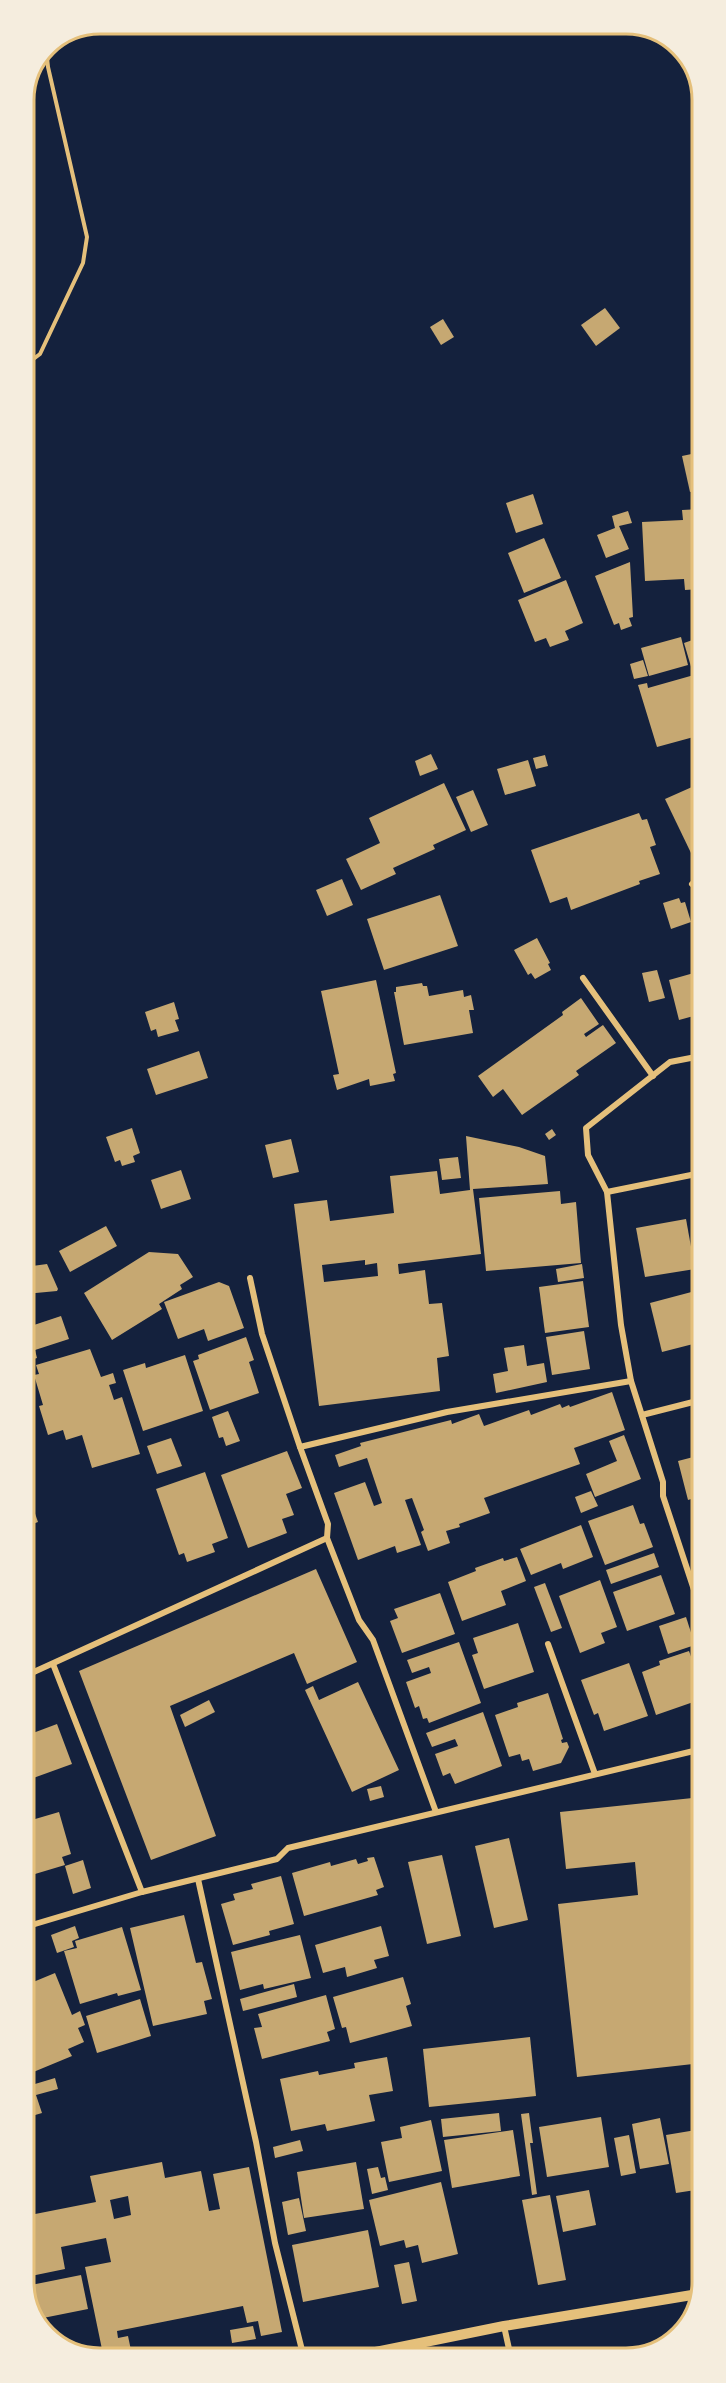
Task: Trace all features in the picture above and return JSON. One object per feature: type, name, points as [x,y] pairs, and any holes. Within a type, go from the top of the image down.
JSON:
[{"type":"street","points":[[583,978],[653,1076]]},
{"type":"street","points":[[692,1058],[670,1062],[586,1128],[588,1155],[607,1192],[621,1325],[631,1381],[663,1482],[663,1496],[692,1584]]},
{"type":"street","points":[[607,1192],[692,1175]]},
{"type":"street","points":[[250,1278],[262,1334],[328,1524],[327,1538],[359,1620],[373,1640],[436,1812]]},
{"type":"street","points":[[300,1447],[447,1412],[631,1381]]},
{"type":"street","points":[[642,1415],[692,1402]]},
{"type":"street","points":[[35,1672],[327,1538]]},
{"type":"street","points":[[548,1644],[595,1774]]},
{"type":"street","points":[[53,1664],[142,1892]]},
{"type":"street","points":[[35,1924],[142,1892],[277,1859],[288,1848],[692,1751]]},
{"type":"street","points":[[198,1879],[256,2142],[274,2243],[301,2348]]},
{"type":"street","points":[[395,2348],[504,2326],[690,2295]]},
{"type":"street","points":[[504,2326],[509,2348]]},
{"type":"path","points":[[35,358],[40,354],[83,263],[87,237],[47,62]]},
{"type":"building","points":[[605,308],[620,328],[596,346],[581,325]]},
{"type":"building","points":[[443,319],[454,337],[441,345],[430,327]]},
{"type":"building","points":[[692,454],[692,492],[690,492],[682,456]]},
{"type":"building","points":[[533,494],[543,524],[516,533],[506,503]]},
{"type":"building","points":[[692,509],[692,590],[685,590],[684,579],[645,581],[642,522],[683,520],[682,510]]},
{"type":"building","points":[[628,511],[632,523],[619,526],[629,549],[606,558],[597,535],[615,528],[612,516]]},
{"type":"building","points":[[544,538],[561,578],[524,593],[508,553]]},
{"type":"building","points":[[630,562],[633,617],[629,618],[632,626],[621,630],[619,623],[614,625],[595,576]]},
{"type":"building","points":[[566,580],[583,623],[565,631],[569,640],[550,647],[546,638],[535,642],[518,600]]},
{"type":"building","points":[[681,637],[688,665],[649,676],[641,648]]},
{"type":"building","points":[[692,640],[692,670],[684,643]]},
{"type":"building","points":[[643,660],[648,676],[634,679],[630,664]]},
{"type":"building","points":[[692,676],[692,737],[657,747],[638,685],[647,683],[648,688]]},
{"type":"building","points":[[431,754],[438,769],[420,776],[415,761]]},
{"type":"building","points":[[545,755],[548,766],[536,769],[533,758]]},
{"type":"building","points":[[528,760],[536,786],[505,795],[497,769]]},
{"type":"building","points":[[444,783],[466,830],[433,845],[435,849],[393,868],[396,874],[361,890],[346,859],[380,843],[369,818]]},
{"type":"building","points":[[692,787],[691,853],[665,799]]},
{"type":"building","points":[[473,790],[488,825],[471,832],[456,797]]},
{"type":"building","points":[[639,813],[642,820],[647,819],[656,845],[650,847],[660,874],[571,910],[567,897],[550,903],[531,850]]},
{"type":"building","points":[[342,879],[353,905],[327,916],[316,890]]},
{"type":"building","points":[[440,895],[458,946],[384,970],[367,919]]},
{"type":"building","points":[[679,898],[681,903],[685,902],[691,922],[671,929],[663,903]]},
{"type":"building","points":[[537,938],[550,963],[548,964],[551,970],[535,979],[531,973],[528,975],[514,950]]},
{"type":"building","points":[[657,970],[665,998],[649,1002],[642,973]]},
{"type":"building","points":[[692,974],[692,1016],[679,1020],[669,980]]},
{"type":"building","points":[[376,980],[396,1073],[393,1074],[395,1081],[370,1086],[369,1079],[337,1090],[333,1075],[339,1074],[321,991]]},
{"type":"building","points":[[422,983],[423,986],[427,986],[429,996],[463,990],[464,997],[471,995],[474,1010],[469,1010],[473,1033],[404,1045],[394,992],[396,992],[396,987]]},
{"type":"building","points":[[581,998],[599,1024],[584,1034],[586,1037],[603,1025],[616,1043],[576,1071],[579,1075],[522,1115],[503,1089],[493,1097],[478,1076],[563,1015],[562,1012]]},
{"type":"building","points":[[174,1002],[179,1019],[175,1020],[179,1031],[158,1037],[156,1029],[151,1031],[145,1012]]},
{"type":"building","points":[[199,1051],[208,1078],[156,1095],[147,1069]]},
{"type":"building","points":[[132,1128],[140,1153],[133,1156],[135,1162],[122,1166],[120,1160],[115,1162],[106,1137]]},
{"type":"building","points":[[552,1129],[556,1135],[549,1140],[545,1134]]},
{"type":"building","points":[[466,1136],[519,1147],[545,1156],[548,1184],[473,1189],[481,1254],[398,1264],[399,1274],[425,1270],[429,1304],[442,1303],[449,1356],[437,1358],[440,1391],[319,1406],[294,1204],[327,1200],[330,1221],[394,1213],[390,1176],[437,1171],[440,1194],[470,1190]],"holes":[[[365,1260],[365,1265],[377,1263],[378,1276],[324,1282],[322,1265]]]},
{"type":"building","points":[[291,1139],[299,1172],[273,1178],[265,1145]]},
{"type":"building","points":[[458,1157],[461,1178],[442,1180],[439,1159]]},
{"type":"building","points":[[181,1170],[191,1199],[161,1209],[151,1180]]},
{"type":"building","points":[[560,1191],[561,1204],[576,1202],[581,1263],[486,1271],[479,1198]]},
{"type":"building","points":[[686,1219],[692,1252],[692,1269],[645,1277],[636,1228]]},
{"type":"building","points":[[106,1226],[117,1246],[70,1272],[59,1251]]},
{"type":"building","points":[[149,1252],[178,1254],[193,1277],[180,1285],[182,1289],[159,1304],[162,1309],[112,1340],[84,1293]]},
{"type":"building","points":[[47,1264],[57,1291],[35,1293],[35,1266]]},
{"type":"building","points":[[582,1264],[584,1278],[558,1282],[556,1269]]},
{"type":"building","points":[[583,1281],[589,1327],[545,1333],[539,1287]]},
{"type":"building","points":[[219,1282],[229,1286],[244,1328],[208,1341],[204,1329],[178,1339],[164,1302]]},
{"type":"building","points":[[692,1292],[692,1344],[662,1352],[650,1303]]},
{"type":"building","points":[[61,1316],[69,1339],[35,1350],[35,1325]]},
{"type":"building","points":[[584,1331],[590,1369],[552,1375],[546,1337]]},
{"type":"building","points":[[246,1337],[254,1360],[249,1362],[259,1393],[210,1410],[193,1361],[199,1359],[198,1355]]},
{"type":"building","points":[[524,1345],[527,1366],[544,1363],[547,1382],[496,1393],[493,1374],[508,1371],[504,1348]]},
{"type":"building","points":[[90,1349],[101,1377],[113,1373],[116,1383],[109,1385],[114,1400],[122,1397],[140,1454],[92,1468],[82,1435],[66,1440],[63,1430],[48,1435],[39,1406],[43,1405],[35,1378],[35,1375],[39,1374],[36,1365]]},
{"type":"building","points":[[185,1355],[203,1411],[143,1431],[123,1370],[145,1363],[146,1368]]},
{"type":"building","points":[[612,1392],[625,1430],[574,1448],[580,1464],[484,1498],[490,1513],[446,1531],[450,1543],[428,1551],[421,1532],[424,1530],[412,1498],[405,1500],[421,1545],[397,1553],[395,1546],[358,1560],[334,1493],[365,1482],[374,1506],[382,1503],[367,1458],[339,1467],[335,1455],[361,1446],[360,1443],[451,1420],[452,1424],[479,1414],[484,1426],[529,1410],[531,1415],[560,1404],[562,1408],[569,1405],[570,1407]]},
{"type":"building","points":[[228,1411],[240,1441],[226,1446],[223,1437],[219,1438],[212,1417]]},
{"type":"building","points":[[624,1435],[641,1479],[595,1497],[586,1474],[617,1461],[609,1441]]},
{"type":"building","points":[[171,1438],[182,1466],[157,1474],[147,1446]]},
{"type":"building","points":[[287,1451],[302,1488],[286,1494],[294,1515],[282,1519],[287,1533],[248,1548],[221,1475]]},
{"type":"building","points":[[692,1457],[692,1499],[688,1500],[678,1461]]},
{"type":"building","points":[[205,1472],[228,1538],[212,1544],[215,1552],[187,1562],[184,1553],[179,1555],[156,1489]]},
{"type":"building","points":[[591,1491],[598,1506],[581,1513],[575,1497]]},
{"type":"building","points":[[633,1505],[640,1524],[644,1523],[653,1547],[605,1565],[588,1521]]},
{"type":"building","points":[[581,1525],[593,1557],[563,1569],[561,1563],[531,1575],[520,1549]]},
{"type":"building","points":[[654,1553],[659,1567],[611,1584],[606,1570]]},
{"type":"building","points":[[517,1557],[526,1581],[501,1591],[506,1605],[462,1621],[448,1582],[476,1571],[475,1568],[503,1558],[504,1561]]},
{"type":"building","points":[[316,1569],[357,1662],[307,1684],[294,1653],[170,1706],[216,1836],[151,1860],[79,1671]]},
{"type":"building","points":[[661,1575],[675,1614],[627,1631],[613,1592]]},
{"type":"building","points":[[600,1580],[617,1627],[601,1633],[605,1643],[580,1653],[559,1596]]},
{"type":"building","points":[[545,1583],[562,1628],[551,1632],[534,1587]]},
{"type":"building","points":[[440,1593],[455,1634],[402,1653],[390,1621],[398,1618],[394,1609]]},
{"type":"building","points":[[686,1617],[692,1636],[692,1646],[668,1654],[659,1626]]},
{"type":"building","points":[[518,1623],[534,1672],[484,1689],[472,1655],[478,1653],[473,1638]]},
{"type":"building","points":[[459,1642],[481,1703],[429,1723],[427,1718],[423,1719],[419,1706],[415,1708],[406,1682],[431,1673],[429,1667],[412,1673],[407,1660]]},
{"type":"building","points":[[689,1651],[692,1660],[692,1702],[656,1715],[642,1672],[660,1665],[659,1661]]},
{"type":"building","points":[[629,1663],[648,1716],[604,1731],[598,1713],[594,1715],[581,1680]]},
{"type":"building","points":[[358,1682],[399,1770],[352,1792],[305,1690],[313,1686],[319,1700]]},
{"type":"building","points":[[548,1693],[563,1739],[562,1743],[567,1742],[569,1747],[561,1763],[533,1771],[529,1759],[522,1761],[520,1754],[509,1757],[495,1715],[518,1707],[517,1703]]},
{"type":"building","points":[[209,1700],[215,1712],[185,1727],[180,1715]]},
{"type":"building","points":[[483,1712],[502,1766],[455,1784],[450,1773],[443,1776],[435,1754],[458,1746],[455,1739],[432,1747],[426,1733]]},
{"type":"building","points":[[57,1724],[72,1764],[35,1777],[35,1732]]},
{"type":"building","points":[[381,1786],[384,1797],[370,1801],[367,1789]]},
{"type":"building","points":[[692,1798],[692,2064],[577,2077],[558,1904],[638,1895],[635,1862],[566,1869],[560,1812]]},
{"type":"building","points":[[59,1812],[71,1854],[62,1857],[65,1865],[35,1874],[35,1819]]},
{"type":"building","points":[[509,1838],[528,1920],[494,1928],[475,1846]]},
{"type":"building","points":[[442,1855],[461,1936],[427,1944],[408,1862]]},
{"type":"building","points":[[374,1857],[384,1887],[376,1890],[378,1895],[304,1916],[292,1873],[330,1862],[331,1866],[356,1859],[358,1864],[368,1861],[367,1858]]},
{"type":"building","points":[[83,1860],[91,1888],[73,1894],[65,1866]]},
{"type":"building","points":[[281,1876],[294,1924],[269,1931],[270,1935],[233,1945],[221,1904],[235,1900],[233,1894],[253,1889],[251,1884]]},
{"type":"building","points":[[184,1915],[196,1963],[202,1962],[212,1999],[204,2001],[207,2014],[153,2026],[130,1928]]},
{"type":"building","points":[[75,1926],[79,1938],[72,1941],[74,1947],[57,1953],[51,1935]]},
{"type":"building","points":[[381,1926],[389,1956],[374,1960],[377,1968],[347,1977],[345,1967],[323,1973],[315,1945]]},
{"type":"building","points":[[122,1927],[141,1990],[118,1996],[117,1993],[80,2004],[64,1951],[77,1948],[75,1941]]},
{"type":"building","points":[[300,1935],[311,1978],[264,1989],[263,1984],[240,1990],[231,1952]]},
{"type":"building","points":[[55,1973],[72,2015],[80,2011],[85,2025],[78,2028],[84,2042],[68,2049],[72,2056],[35,2071],[35,2005],[35,1981]]},
{"type":"building","points":[[403,1977],[411,2004],[406,2006],[412,2026],[350,2043],[346,2027],[342,2028],[333,1997]]},
{"type":"building","points":[[294,1984],[297,1997],[243,2011],[240,1999]]},
{"type":"building","points":[[326,1995],[335,2029],[327,2032],[330,2041],[262,2059],[254,2028],[262,2027],[258,2014]]},
{"type":"building","points":[[140,1999],[151,2036],[97,2053],[86,2016]]},
{"type":"building","points":[[530,2037],[536,2096],[429,2107],[423,2049]]},
{"type":"building","points":[[387,2057],[393,2091],[369,2095],[375,2121],[327,2131],[325,2124],[291,2131],[280,2079],[318,2071],[319,2075],[355,2068],[354,2063]]},
{"type":"building","points":[[55,2078],[58,2089],[36,2095],[42,2113],[35,2115],[35,2084]]},
{"type":"building","points":[[499,2113],[501,2131],[443,2137],[441,2119]]},
{"type":"building","points":[[529,2113],[533,2143],[530,2143],[537,2194],[532,2195],[521,2114]]},
{"type":"building","points":[[601,2117],[609,2167],[547,2177],[539,2127]]},
{"type":"building","points":[[660,2118],[669,2164],[640,2169],[632,2124]]},
{"type":"building","points":[[431,2120],[442,2171],[389,2182],[381,2142],[402,2138],[400,2127]]},
{"type":"building","points":[[513,2130],[520,2176],[452,2188],[444,2140]]},
{"type":"building","points":[[692,2131],[692,2191],[676,2193],[666,2135]]},
{"type":"building","points":[[629,2135],[636,2173],[621,2176],[614,2138]]},
{"type":"building","points":[[300,2140],[303,2151],[275,2158],[273,2147]]},
{"type":"building","points":[[162,2162],[165,2178],[201,2171],[209,2211],[220,2209],[213,2174],[249,2167],[282,2332],[261,2336],[258,2321],[247,2323],[243,2306],[117,2331],[118,2338],[128,2336],[131,2348],[102,2348],[85,2267],[111,2262],[106,2238],[61,2247],[65,2269],[35,2275],[35,2214],[96,2202],[90,2176]],"holes":[[[128,2196],[131,2215],[114,2219],[110,2200]]]},
{"type":"building","points":[[356,2162],[364,2209],[304,2218],[297,2172]]},
{"type":"building","points":[[378,2167],[381,2178],[385,2177],[388,2190],[372,2194],[367,2169]]},
{"type":"building","points":[[441,2182],[458,2254],[422,2263],[418,2245],[406,2248],[404,2240],[380,2246],[369,2200]]},
{"type":"building","points":[[589,2190],[596,2225],[563,2232],[556,2196]]},
{"type":"building","points":[[550,2195],[566,2280],[538,2285],[522,2200]]},
{"type":"building","points":[[299,2198],[306,2231],[288,2235],[282,2202]]},
{"type":"building","points":[[368,2230],[379,2287],[303,2302],[292,2245]]},
{"type":"building","points":[[409,2262],[417,2301],[402,2304],[394,2265]]},
{"type":"building","points":[[81,2275],[88,2309],[45,2318],[37,2300],[35,2284]]},
{"type":"building","points":[[253,2326],[256,2339],[232,2343],[230,2330]]}]
